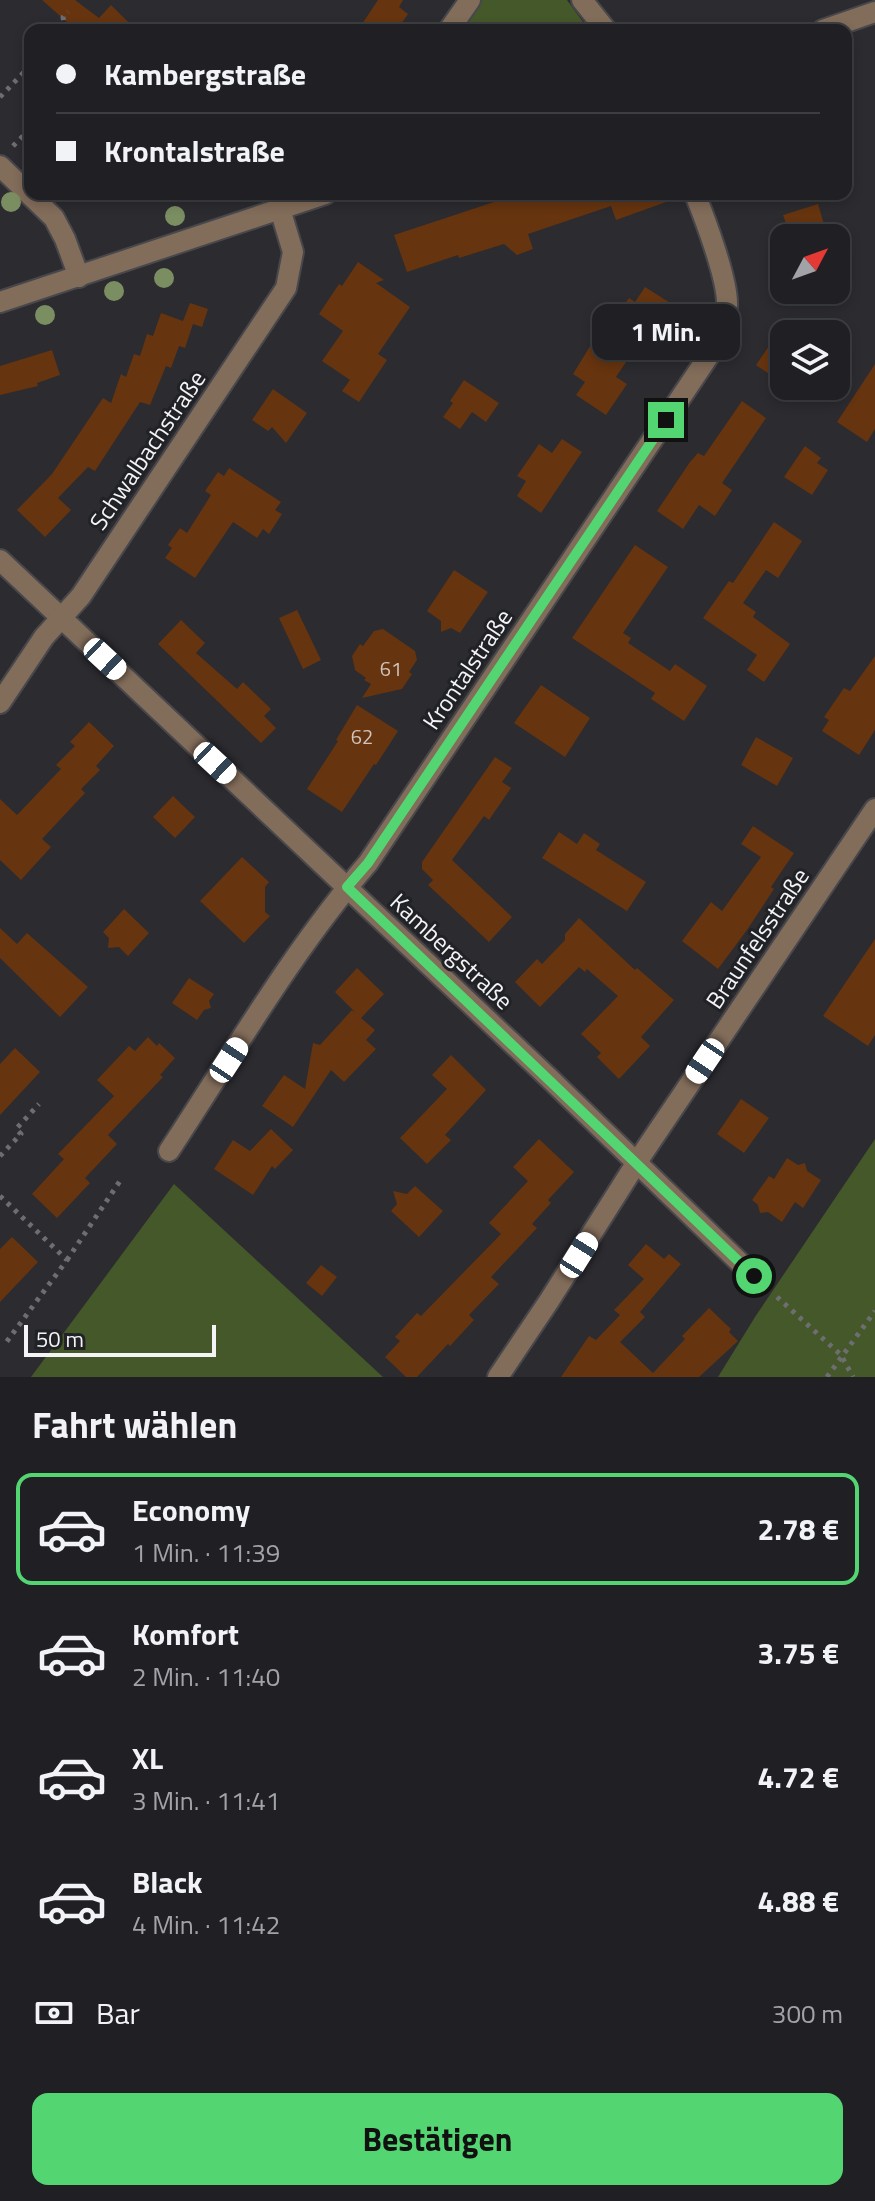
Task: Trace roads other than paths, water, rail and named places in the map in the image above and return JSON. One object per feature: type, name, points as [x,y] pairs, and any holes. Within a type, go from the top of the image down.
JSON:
[{"type":"street","points":[[453,24],[470,0]]},
{"type":"street","points":[[582,0],[601,24]]},
{"type":"street","points":[[840,24],[875,12]]},
{"type":"street","points":[[0,166],[24,189]]},
{"type":"street","points":[[35,200],[54,218],[79,277]]},
{"type":"street","points":[[0,302],[307,200]]},
{"type":"street","name":"Krontalstraße","points":[[169,1151],[298,954],[368,863],[714,348],[723,328],[726,287],[697,200]]},
{"type":"street","name":"Schwalbachstraße","points":[[0,703],[44,637],[81,596],[286,288],[293,252],[280,209]]},
{"type":"street","name":"Kambergstraße","points":[[0,560],[761,1283]]},
{"type":"street","name":"Braunfelsstraße","points":[[498,1377],[637,1162],[875,809]]}]
